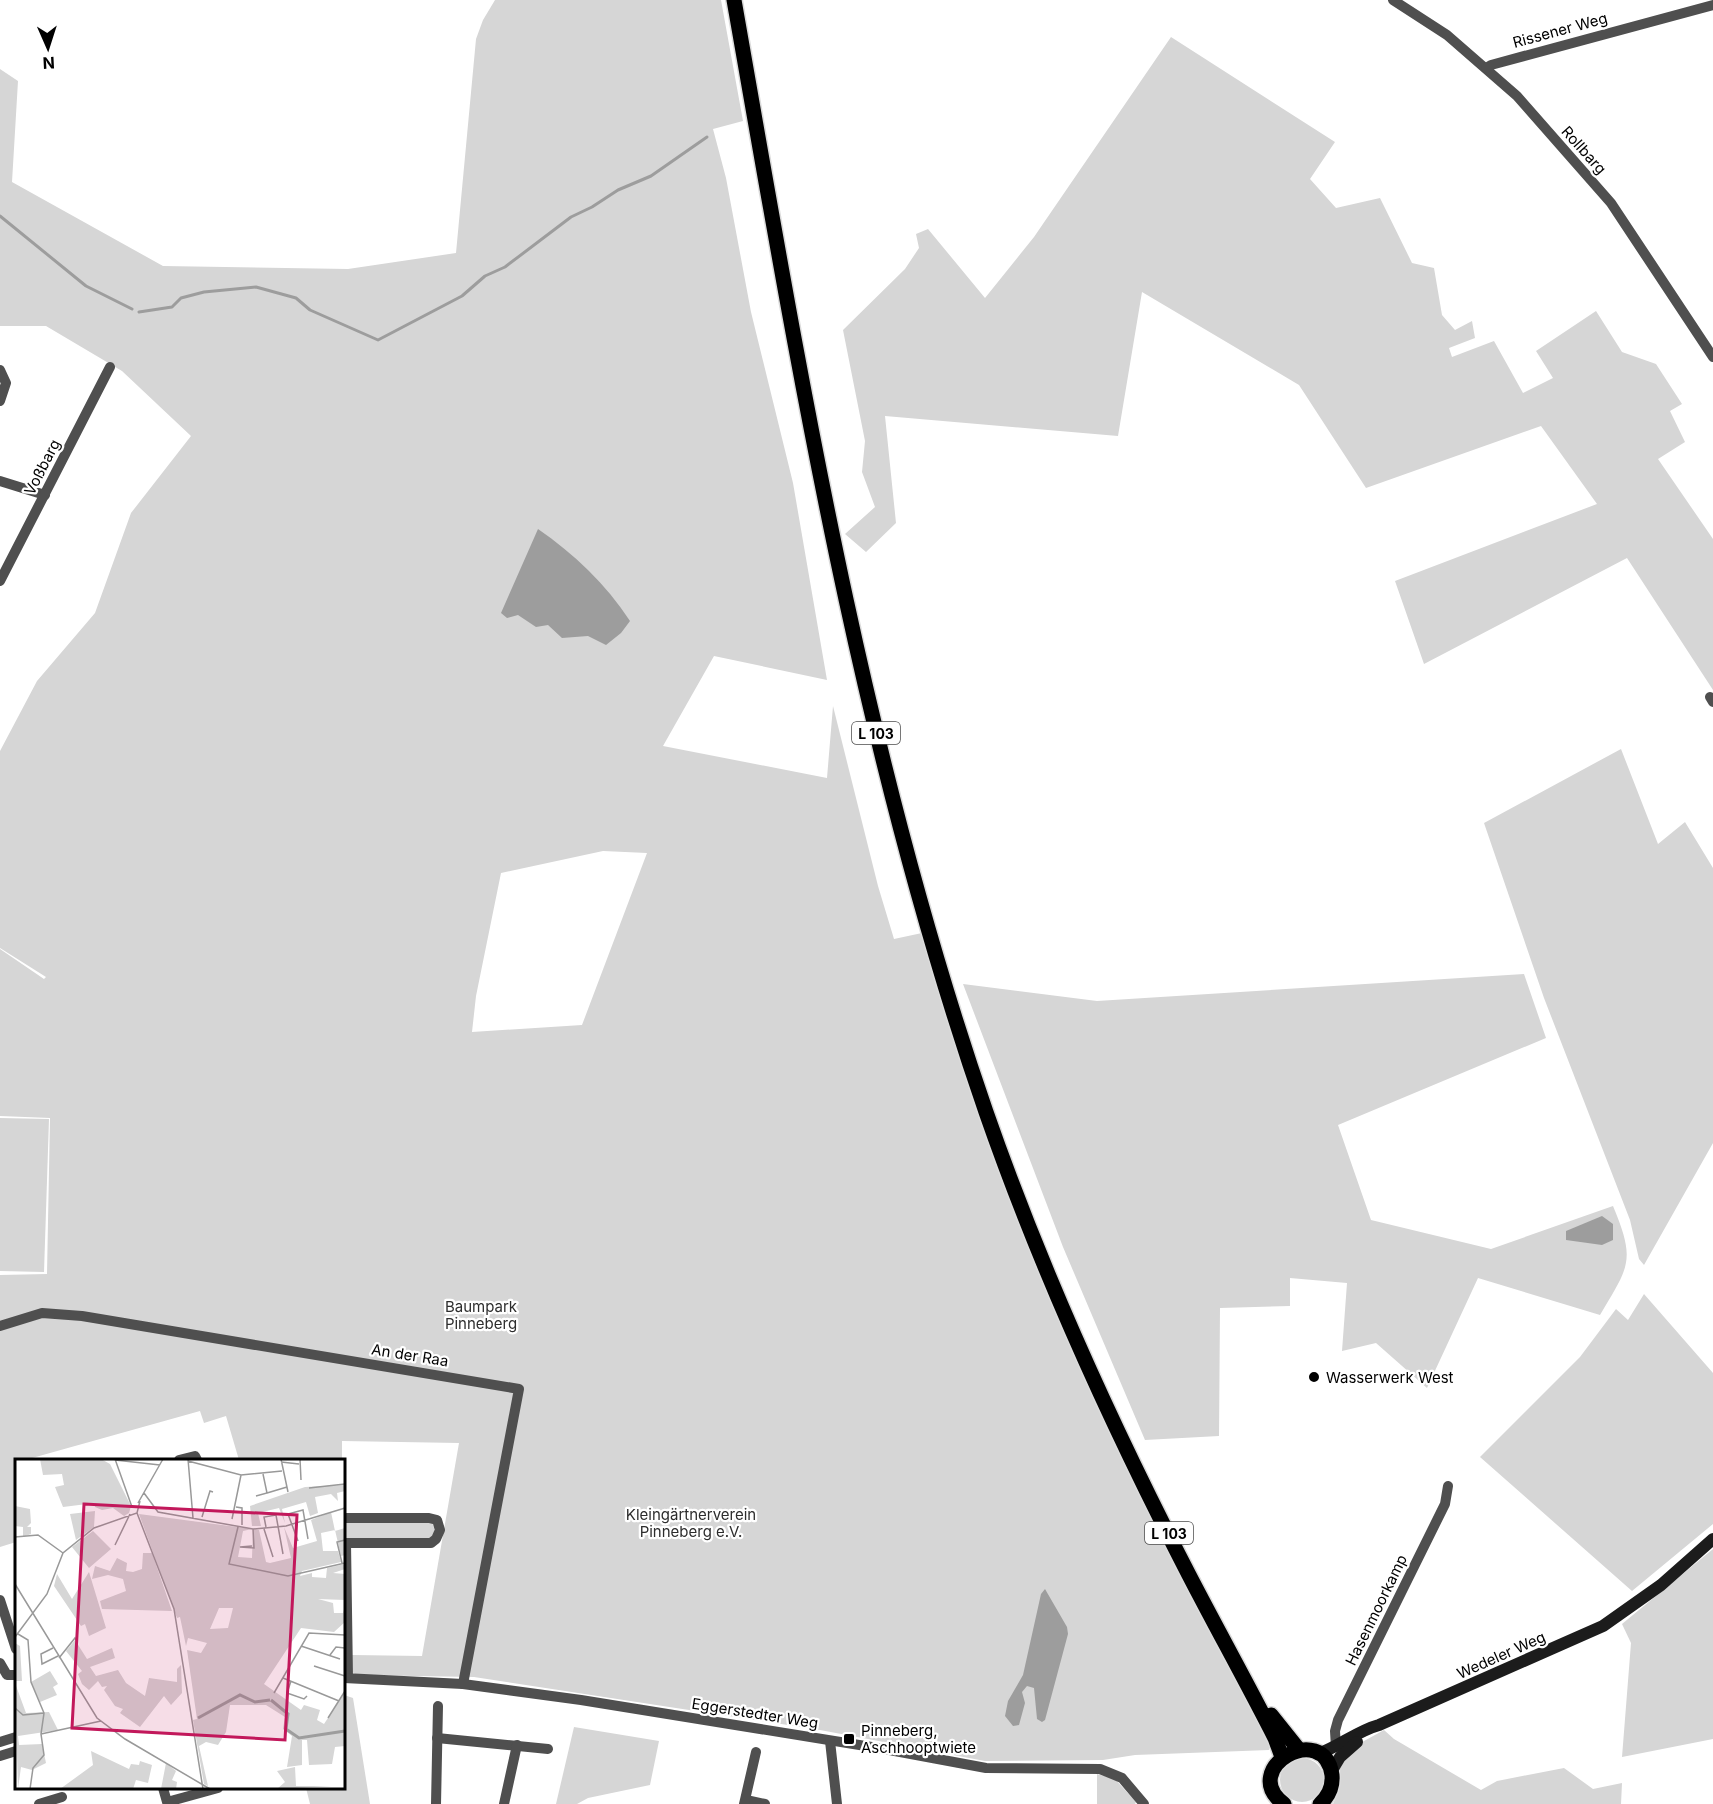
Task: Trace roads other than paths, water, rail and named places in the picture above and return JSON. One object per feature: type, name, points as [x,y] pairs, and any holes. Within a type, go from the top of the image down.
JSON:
[{"type":"main road","name":"L 103","points":[[734,0],[830,532],[874,726],[914,883],[948,998],[987,1114],[1043,1261],[1108,1407],[1177,1551],[1275,1737],[1282,1757]]},
{"type":"main road","name":"Wedeler Weg","points":[[1318,1754],[1336,1747],[1362,1730],[1379,1725],[1580,1637],[1632,1608],[1713,1539]]},
{"type":"main road","name":"L 103","points":[[1249,1686],[1299,1750]]},
{"type":"main road","name":"Wedeler Weg","points":[[1331,1772],[1349,1747],[1379,1725]]},
{"type":"main road","points":[[1282,1803],[1272,1784],[1275,1765],[1282,1757],[1299,1750],[1318,1754],[1331,1772],[1332,1782],[1324,1803]]},
{"type":"street","name":"Rollbarg","points":[[1393,0],[1447,35],[1517,96],[1611,202],[1713,357]]},
{"type":"street","name":"Rissener Weg","points":[[1486,68],[1491,64],[1713,5]]},
{"type":"street","name":"Voßbarg","points":[[0,581],[110,367]]},
{"type":"street","points":[[0,370],[6,383],[0,401]]},
{"type":"street","points":[[0,481],[45,495]]},
{"type":"street","name":"An der Raa","points":[[0,1326],[42,1313],[82,1316],[519,1389],[463,1684]]},
{"type":"street","name":"Hasenmoorkamp","points":[[1336,1747],[1335,1731],[1338,1720],[1445,1504],[1448,1486]]},
{"type":"street","points":[[345,1518],[429,1518],[437,1520],[440,1530],[436,1539],[431,1543],[345,1543],[345,1679]]},
{"type":"street","points":[[0,1600],[15,1646]]},
{"type":"street","points":[[0,1663],[7,1675],[15,1675]]},
{"type":"street","name":"Eggerstedter Weg","points":[[345,1679],[463,1684],[830,1741],[986,1768],[1100,1769],[1122,1778],[1144,1804]]},
{"type":"street","points":[[436,1804],[438,1706]]},
{"type":"street","points":[[0,1742],[15,1737]]},
{"type":"street","points":[[437,1738],[548,1749]]},
{"type":"street","points":[[830,1741],[837,1804]]},
{"type":"street","points":[[504,1804],[518,1745]]},
{"type":"street","points":[[0,1756],[15,1751]]},
{"type":"street","points":[[756,1752],[745,1802],[765,1804]]},
{"type":"street","points":[[163,1789],[167,1802],[214,1789]]},
{"type":"street","points":[[39,1804],[62,1796]]},
{"type":"waterway","points":[[139,312],[172,307],[181,298],[204,292],[256,287],[296,298],[310,310],[378,340],[462,296],[485,276],[505,267],[571,217],[618,190],[651,176],[707,137]]},
{"type":"waterway","points":[[0,216],[86,286],[132,309]]},
{"type":"place","name":"Wasserwerk West","points":[[1314,1377]]},
{"type":"place","name":"Pinneberg, Aschhooptwiete","points":[[849,1739]]},
{"type":"park label","name":"Baumpark Pinneberg","points":[[481,1314]]},
{"type":"park label","name":"Kleingärtnerverein Pinneberg e.V.","points":[[691,1522]]}]
